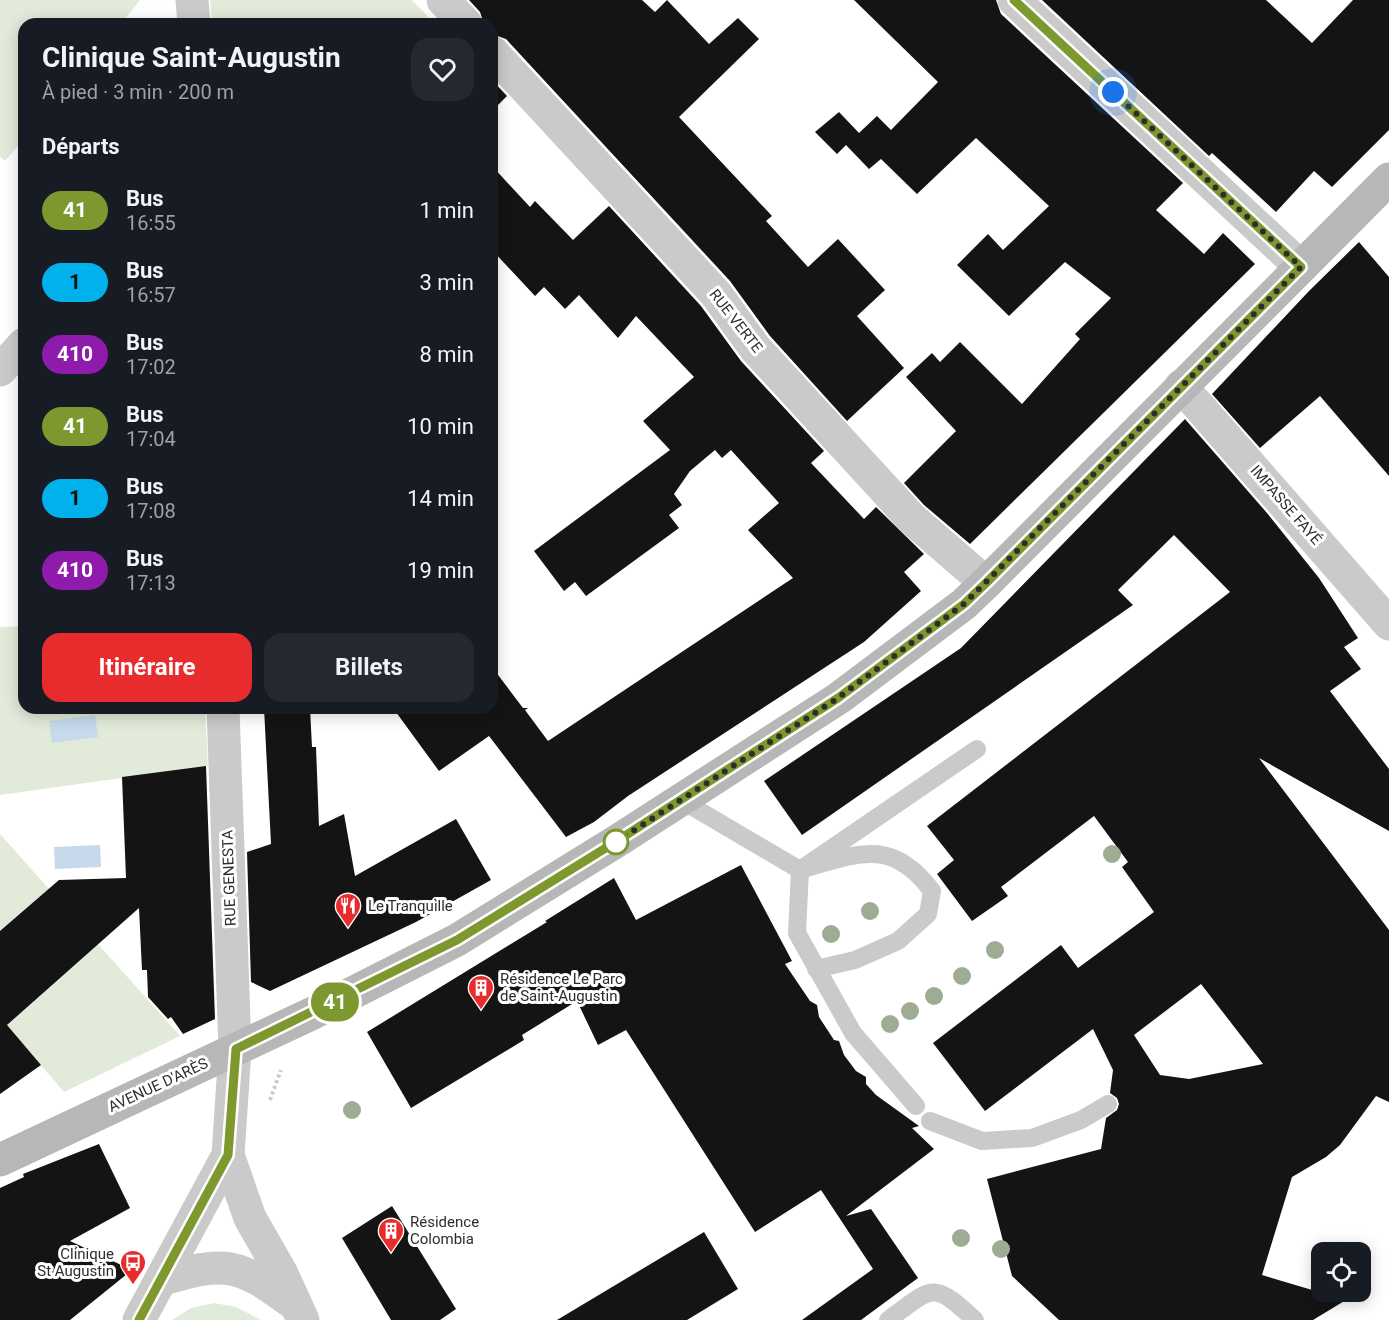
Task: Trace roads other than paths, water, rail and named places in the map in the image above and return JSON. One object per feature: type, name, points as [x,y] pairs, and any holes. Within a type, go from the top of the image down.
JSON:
[{"type":"main road","name":"AVENUE D'ARÈS","points":[[0,1160],[236,1049],[457,940],[681,800],[838,698],[964,604],[1389,178]]},
{"type":"street","points":[[192,0],[194,18]]},
{"type":"street","points":[[443,0],[460,18]]},
{"type":"street","points":[[1014,0],[1301,267]]},
{"type":"street","name":"RUE VERTE","points":[[498,58],[716,294],[755,348],[911,518],[986,583]]},
{"type":"street","points":[[0,370],[18,350]]},
{"type":"street","name":"IMPASSE FAYÉ","points":[[1181,386],[1389,624]]},
{"type":"street","name":"RUE GENESTA","points":[[223,714],[236,1049],[228,1155]]},
{"type":"street","points":[[140,1320],[228,1155]]},
{"type":"street","points":[[228,1155],[250,1218],[282,1274],[298,1311]]},
{"type":"street","points":[[161,1280],[208,1267],[230,1267],[250,1274],[298,1311]]},
{"type":"lane","points":[[800,870],[977,749]]},
{"type":"lane","points":[[681,800],[800,870],[866,852],[893,857],[918,872],[932,891],[928,914],[898,941],[855,960],[816,969]]},
{"type":"lane","points":[[800,870],[797,933],[853,1033],[916,1106]]},
{"type":"lane","points":[[930,1121],[982,1141],[1032,1138],[1081,1120],[1108,1104]]},
{"type":"lane","points":[[888,1320],[926,1292],[940,1291],[950,1296],[975,1320]]},
{"type":"water","points":[[95,715],[98,737],[52,743],[49,721]]},
{"type":"water","points":[[100,845],[101,867],[55,869],[54,847]]},
{"type":"place","name":"Le Tranquille","points":[[348,929]]},
{"type":"place","name":"Résidence Le Parc de Saint-Augustin","points":[[481,1011]]},
{"type":"place","name":"Résidence Colombia","points":[[391,1254]]},
{"type":"place","name":"Clinique St Augustin","points":[[133,1286]]}]
